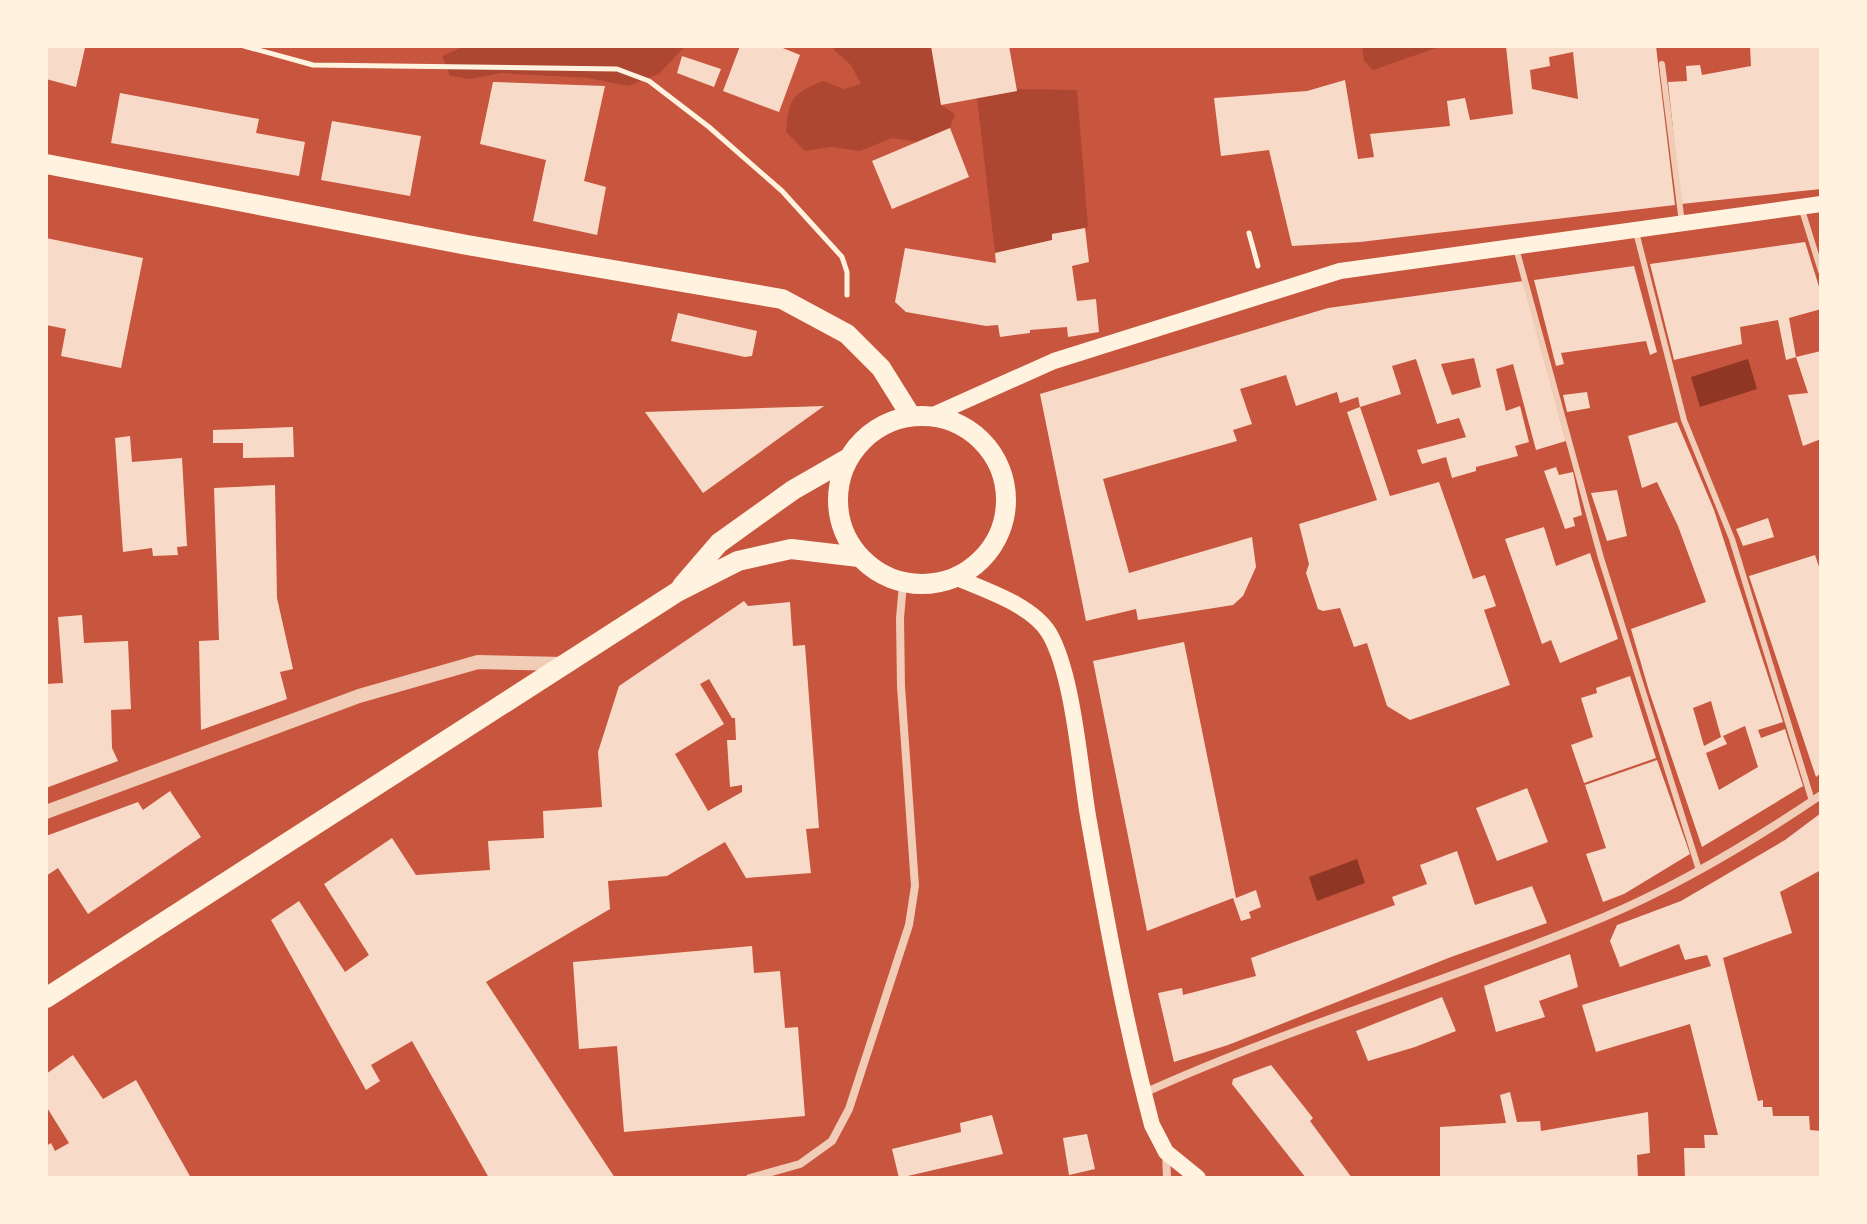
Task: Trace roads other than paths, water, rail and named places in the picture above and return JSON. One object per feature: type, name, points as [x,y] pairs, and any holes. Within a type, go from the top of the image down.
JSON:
[{"type":"main road","points":[[46,164],[467,245],[782,299],[847,334],[881,368],[921,416],[957,422],[990,450],[1002,473],[1006,498],[1003,524],[992,547],[976,565],[957,578],[934,584],[903,584],[874,570],[859,557],[845,535],[838,510],[839,484],[847,459]]},
{"type":"main road","points":[[677,592],[719,543],[793,490],[847,459],[864,438],[886,424],[921,416],[1054,361],[1340,271],[1821,204]]},
{"type":"main road","points":[[46,998],[677,592],[738,561],[791,549],[859,557]]},
{"type":"main road","points":[[957,578],[1008,599],[1032,616],[1048,631],[1056,649],[1066,683],[1100,885],[1152,1125],[1166,1152],[1198,1178]]},
{"type":"street","points":[[750,1178],[800,1164],[832,1141],[849,1109],[912,908],[915,886],[901,686],[903,584]]},
{"type":"street","points":[[46,812],[359,696],[478,662],[566,664]]},
{"type":"street","points":[[1144,1094],[1605,916],[1699,870],[1821,795]]},
{"type":"street","points":[[1166,1152],[1167,1178]]},
{"type":"lane","points":[[1662,64],[1682,223]]},
{"type":"lane","points":[[1801,206],[1821,271]]},
{"type":"lane","points":[[1635,230],[1684,420],[1732,539],[1812,801]]},
{"type":"lane","points":[[1515,246],[1601,558],[1699,870]]}]
